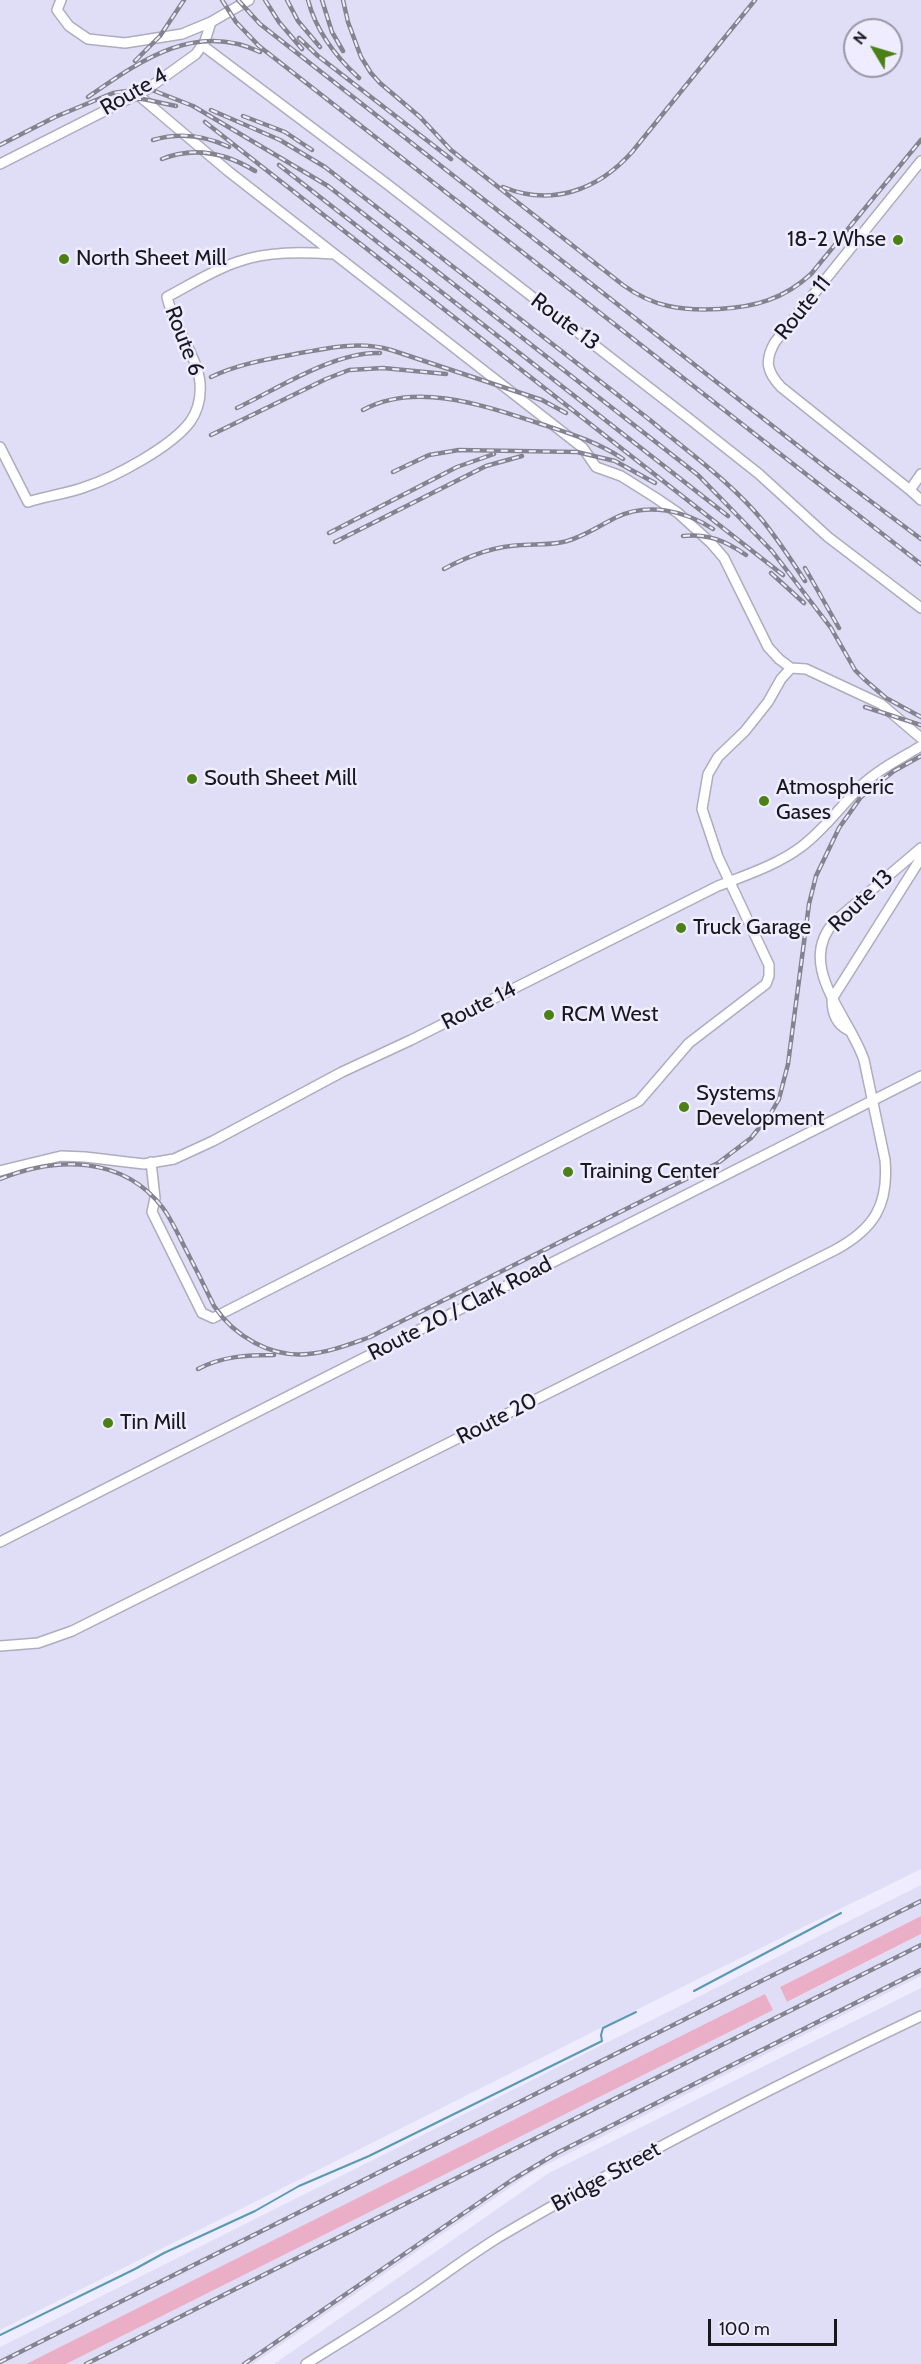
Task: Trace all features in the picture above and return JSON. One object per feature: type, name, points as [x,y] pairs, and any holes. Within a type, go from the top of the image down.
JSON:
[{"type":"street","points":[[61,0],[57,10],[69,26],[88,39],[125,43],[182,34],[211,22],[249,0]]},
{"type":"street","name":"Route 4","points":[[0,164],[137,94],[196,54],[211,22]]},
{"type":"street","name":"Route 13","points":[[202,45],[387,184],[687,417],[759,474],[828,537],[921,608]]},
{"type":"street","points":[[137,94],[209,156],[583,448],[596,466],[621,476],[656,498],[693,526],[724,558],[768,647],[779,659],[791,668],[806,669],[880,704],[921,738]]},
{"type":"street","name":"Route 11","points":[[910,490],[782,387],[770,373],[766,364],[775,342],[921,162]]},
{"type":"street","name":"Route 6","points":[[0,447],[27,502],[85,487],[121,471],[156,450],[182,430],[195,414],[199,402],[199,375],[178,331],[167,297],[222,268],[250,258],[281,253],[334,254]]},
{"type":"street","points":[[921,474],[910,490],[921,500]]},
{"type":"street","points":[[151,1162],[155,1198],[152,1212],[202,1313],[213,1318],[639,1101],[689,1043],[766,984],[770,976],[769,965],[718,857],[702,809],[708,774],[718,757],[746,731],[791,668]]},
{"type":"street","name":"Route 14","points":[[0,1171],[61,1156],[85,1156],[144,1164],[174,1159],[213,1141],[342,1072],[800,848],[816,835],[862,785],[921,746]]},
{"type":"street","name":"Route 13","points":[[872,1101],[862,1054],[848,1030],[841,1026],[834,1015],[832,999],[820,962],[821,945],[829,927],[860,898],[921,848]]},
{"type":"street","name":"Route 13","points":[[832,999],[921,858]]},
{"type":"street","name":"Route 20 / Clark Road","points":[[0,1542],[921,1076]]},
{"type":"street","name":"Route 20","points":[[0,1646],[44,1642],[81,1627],[852,1241],[876,1216],[886,1187],[885,1160],[872,1101]]},
{"type":"street","name":"Bridge Street","points":[[306,2364],[406,2301],[496,2239],[550,2208],[677,2138],[808,2070],[921,2016]]},
{"type":"shaded area","points":[[0,0],[921,0],[921,1869],[0,2330]]},
{"type":"shaded area","points":[[921,1885],[921,1916],[780,1987],[788,2002],[921,1934],[921,1976],[534,2171],[253,2364],[66,2364],[772,2010],[765,1995],[26,2364],[0,2364],[0,2347]]},
{"type":"shaded area","points":[[921,1916],[921,1934],[787,2002],[780,1987]]},
{"type":"shaded area","points":[[921,1988],[921,2364],[274,2364],[549,2173]]},
{"type":"shaded area","points":[[765,1994],[773,2010],[66,2364],[26,2364]]},
{"type":"waterway","points":[[694,1991],[841,1913]]},
{"type":"waterway","points":[[0,2335],[164,2253],[255,2211],[299,2186],[369,2156],[602,2041],[603,2028],[636,2012]]},
{"type":"railway","points":[[135,61],[160,36],[184,0]]},
{"type":"railway","points":[[222,0],[236,22],[259,46],[921,564]]},
{"type":"railway","points":[[238,0],[260,24],[825,467],[921,539]]},
{"type":"railway","points":[[265,0],[279,22],[302,49]]},
{"type":"railway","points":[[287,0],[298,21],[320,47]]},
{"type":"railway","points":[[308,0],[316,22],[328,43],[359,78]]},
{"type":"railway","points":[[322,0],[332,32],[343,51]]},
{"type":"railway","points":[[343,0],[348,22],[361,57],[371,73],[420,117],[451,150],[623,285],[645,298],[668,306],[705,309],[757,304],[780,296],[801,283],[811,274],[921,140]]},
{"type":"railway","points":[[503,187],[521,193],[556,195],[589,185],[619,165],[755,0]]},
{"type":"railway","points":[[299,38],[318,56],[451,159]]},
{"type":"railway","points":[[88,97],[148,59],[169,49],[191,43],[213,41],[236,44],[260,52]]},
{"type":"railway","points":[[0,145],[55,117],[113,93],[141,89],[152,90],[193,106],[328,186],[698,475],[772,551],[831,628],[855,670],[886,698],[921,717]]},
{"type":"railway","points":[[120,99],[143,99],[176,106]]},
{"type":"railway","points":[[211,110],[280,140],[325,167],[650,420],[723,480],[751,507],[805,581]]},
{"type":"railway","points":[[243,116],[285,132],[312,150]]},
{"type":"railway","points":[[205,122],[783,575]]},
{"type":"railway","points":[[153,140],[173,136],[192,136],[229,147]]},
{"type":"railway","points":[[162,159],[186,153],[210,153],[233,160],[255,171]]},
{"type":"railway","points":[[279,165],[728,516]]},
{"type":"railway","points":[[211,377],[240,366],[328,348],[378,347],[542,400],[566,413]]},
{"type":"railway","points":[[237,408],[307,373],[344,358],[380,353]]},
{"type":"railway","points":[[211,435],[349,370],[383,368],[446,374]]},
{"type":"railway","points":[[363,410],[405,397],[450,399],[496,410],[571,434],[603,447],[623,459]]},
{"type":"railway","points":[[393,472],[429,455],[459,450],[577,452],[615,461],[655,483]]},
{"type":"railway","points":[[329,533],[457,467],[494,454]]},
{"type":"railway","points":[[335,542],[486,466],[522,456]]},
{"type":"railway","points":[[444,569],[491,550],[512,546],[553,544],[570,540],[617,517],[641,510],[654,509],[679,513],[713,529]]},
{"type":"railway","points":[[683,536],[692,535],[716,539],[746,555]]},
{"type":"railway","points":[[805,568],[839,628]]},
{"type":"railway","points":[[771,573],[804,603]]},
{"type":"railway","points":[[865,707],[921,725]]},
{"type":"railway","points":[[0,1179],[22,1172],[66,1164],[88,1165],[129,1178],[147,1191],[163,1208],[222,1317],[255,1343],[281,1352],[308,1354],[370,1337],[718,1163],[751,1138],[779,1099],[788,1064],[809,904],[816,876],[839,828],[861,797],[894,771],[921,756]]},
{"type":"railway","points":[[198,1369],[235,1357],[274,1355]]},
{"type":"railway","points":[[0,2362],[921,1901]]},
{"type":"railway","points":[[86,2364],[921,1945]]},
{"type":"railway","points":[[244,2364],[512,2180],[557,2153],[921,1970]]},
{"type":"place","name":"18-2 Whse","points":[[898,240]]},
{"type":"place","name":"North Sheet Mill","points":[[64,259]]},
{"type":"place","name":"South Sheet Mill","points":[[192,779]]},
{"type":"place","name":"Atmospheric Gases","points":[[764,801]]},
{"type":"place","name":"Truck Garage","points":[[681,928]]},
{"type":"place","name":"RCM West","points":[[549,1015]]},
{"type":"place","name":"Systems Development","points":[[684,1107]]},
{"type":"place","name":"Training Center","points":[[568,1172]]},
{"type":"place","name":"Tin Mill","points":[[108,1423]]}]
